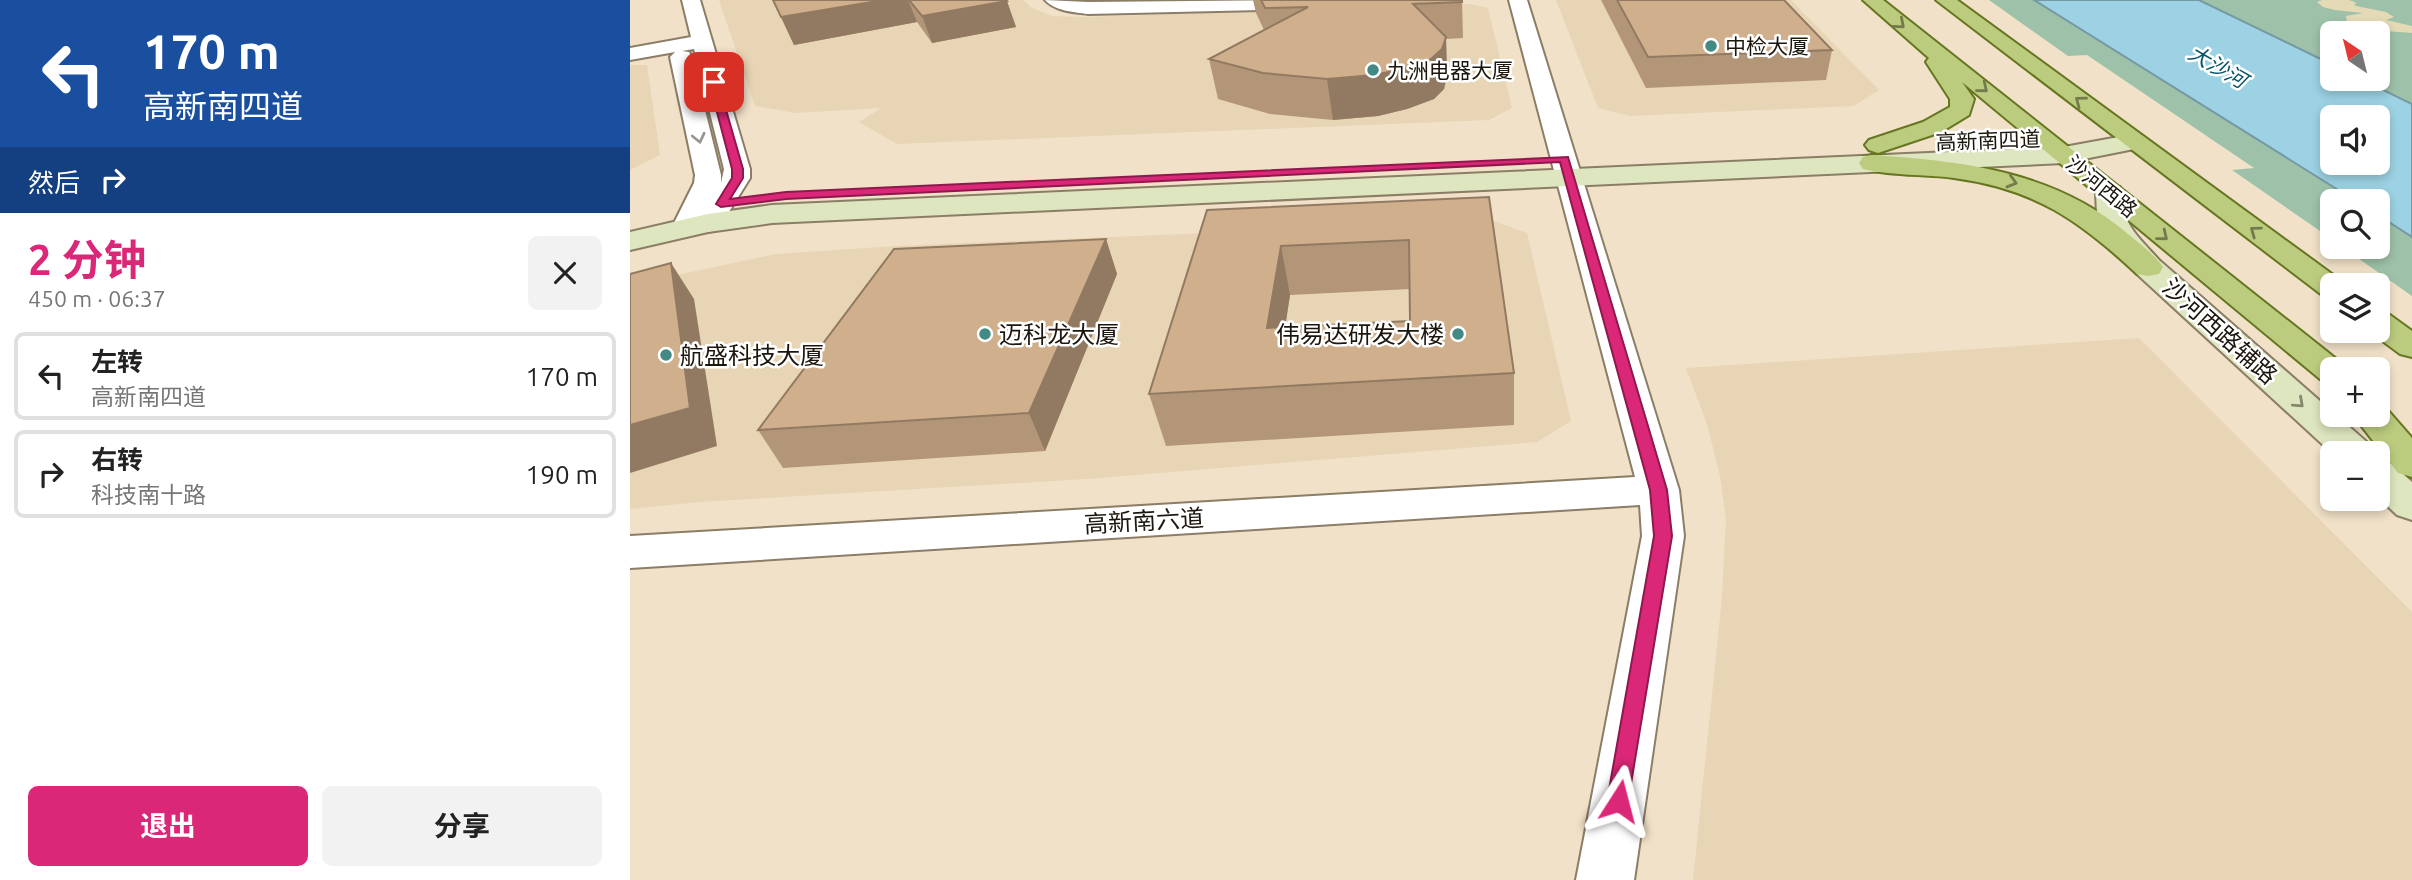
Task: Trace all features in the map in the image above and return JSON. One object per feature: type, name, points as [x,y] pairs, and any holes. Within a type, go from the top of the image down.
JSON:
[{"type":"main road","name":"沙河西路","points":[[1872,0],[1928,48],[1972,79],[2320,361]]},
{"type":"main road","points":[[1945,0],[2320,278]]},
{"type":"main road","points":[[1875,154],[1933,127],[1961,110],[1962,99],[1928,48]]},
{"type":"main road","name":"高新南四道","points":[[630,223],[702,216],[1567,168],[2135,142]]},
{"type":"main road","points":[[1875,154],[2004,179],[2038,190],[2086,215],[2148,267]]},
{"type":"main road","name":"沙河西路辅路","points":[[2110,193],[2111,214],[2116,227],[2148,267],[2342,441]]},
{"type":"main road","name":"高新南四道","points":[[630,241],[702,216]]},
{"type":"main road","points":[[2390,320],[2412,333]]},
{"type":"main road","points":[[2390,331],[2412,347]]},
{"type":"main road","points":[[2390,417],[2412,434]]},
{"type":"main road","points":[[2382,427],[2412,464]]},
{"type":"main road","points":[[2390,485],[2412,505]]},
{"type":"street","points":[[668,0],[690,43]]},
{"type":"street","points":[[691,0],[690,43],[708,175],[702,216]]},
{"type":"street","points":[[1054,0],[1070,6],[1098,8],[1322,3]]},
{"type":"street","points":[[1518,0],[1659,490],[1663,536],[1605,880]]},
{"type":"street","points":[[630,54],[690,43]]},
{"type":"street","name":"高新南六道","points":[[630,552],[1659,490]]},
{"type":"shaded area","points":[[719,0],[1023,0],[1032,8],[1052,16],[1085,17],[1469,4],[1488,8],[1512,108],[1489,120],[897,144],[859,122],[881,108],[796,113],[755,106]]},
{"type":"shaded area","points":[[1556,0],[1791,0],[1879,90],[1854,106],[1630,116],[1598,108]]},
{"type":"shaded area","points":[[630,65],[647,65],[660,155],[630,170]]},
{"type":"shaded area","points":[[1494,221],[1527,233],[1571,421],[1537,442],[1087,479],[700,502],[630,509],[630,285],[776,254],[895,246]]},
{"type":"shaded area","points":[[2139,338],[2412,612],[2412,880],[1693,880],[1722,598],[1726,520],[1720,476],[1707,424],[1686,368]]},
{"type":"green space","points":[[1989,0],[2412,0],[2412,296],[2390,281],[2390,273],[2379,273],[2359,259],[2390,259],[2390,189],[2320,189],[2320,231],[2232,170],[2254,168],[2087,55],[2068,56]]},
{"type":"sand","points":[[2349,0],[2357,3],[2354,4],[2356,6],[2386,12],[2394,17],[2386,20],[2412,26],[2412,33],[2390,31],[2390,21],[2347,21],[2346,16],[2363,13],[2335,10],[2323,7],[2317,2]]},
{"type":"water","name":"大沙河","points":[[2034,0],[2199,0],[2320,59],[2320,91],[2385,91],[2412,104],[2412,237],[2390,223],[2390,189],[2337,189]]},
{"type":"building","points":[[773,0],[884,0],[781,17]]},
{"type":"building","points":[[909,0],[1006,0],[1007,1],[922,16]]},
{"type":"building","points":[[1261,0],[1462,2],[1413,4],[1446,37],[1442,49],[1431,59],[1403,69],[1374,75],[1327,79],[1263,73],[1209,59],[1308,7],[1265,8]]},
{"type":"building","points":[[1617,0],[1784,0],[1832,50],[1648,57]]},
{"type":"building","points":[[1489,197],[1514,373],[1149,394],[1207,210]],"holes":[[[1409,240],[1410,321],[1267,328],[1281,246]]]},
{"type":"building","name":"迈科龙大厦","points":[[1106,239],[1029,413],[758,430],[894,249]]},
{"type":"building","points":[[671,263],[690,408],[630,425],[630,274]]},
{"type":"place","name":"中检大厦","points":[[1711,46]]},
{"type":"place","name":"九洲电器大厦","points":[[1373,70]]},
{"type":"place","name":"迈科龙大厦","points":[[985,334]]},
{"type":"place","name":"伟易达研发大楼","points":[[1458,334]]},
{"type":"place","name":"航盛科技大厦","points":[[666,355]]},
{"type":"route","points":[[714,82],[737,169],[737,178],[721,204],[786,195],[1565,159],[1659,490],[1663,536],[1619,801]]}]
